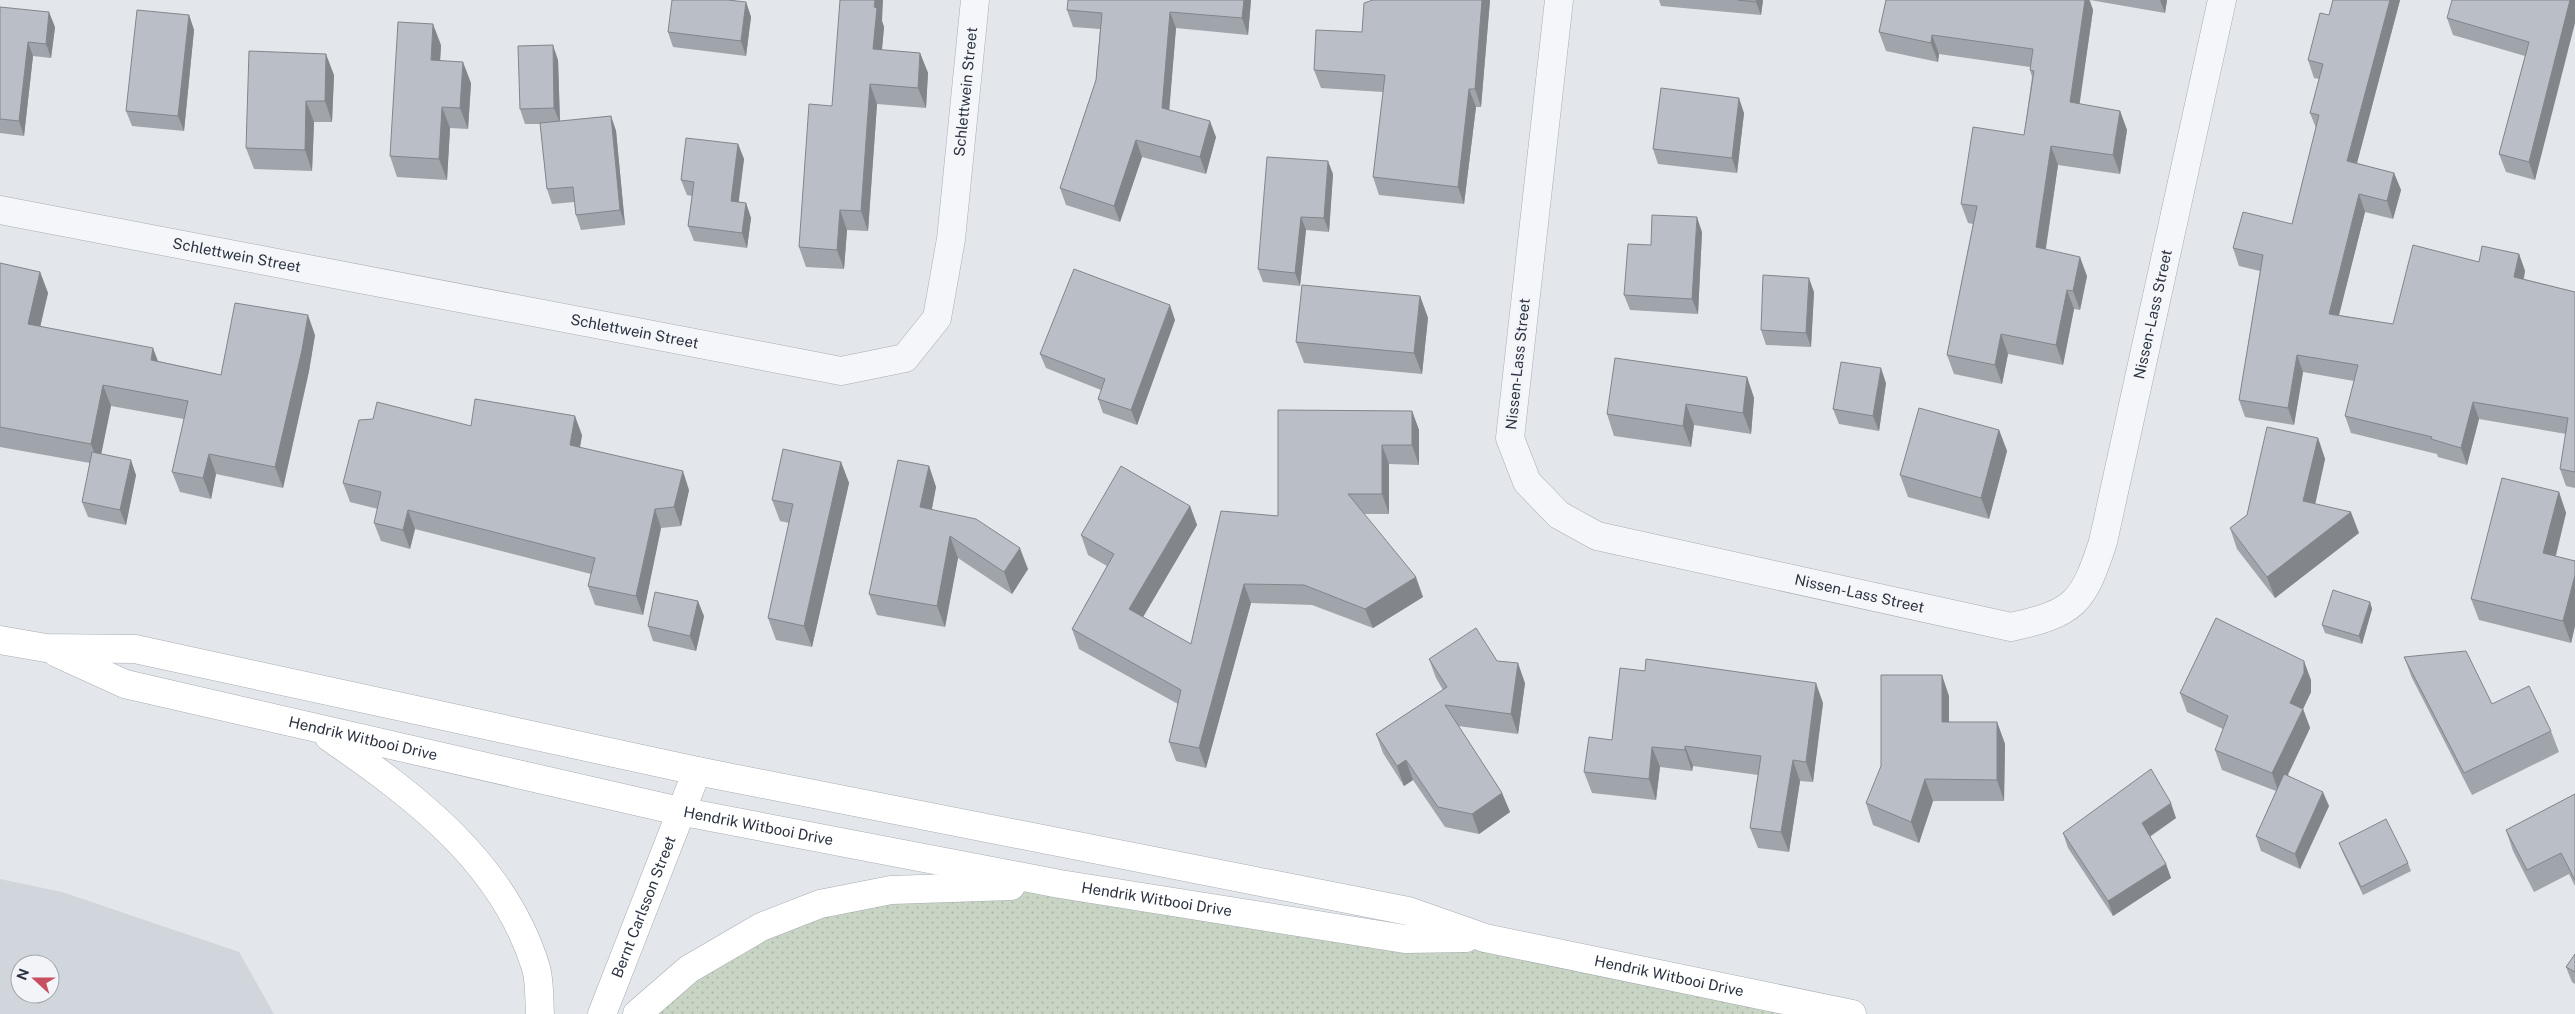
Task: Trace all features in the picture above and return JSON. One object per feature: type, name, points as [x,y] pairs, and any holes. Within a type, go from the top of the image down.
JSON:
[{"type":"main road","name":"Hendrik Witbooi Drive","points":[[0,640],[46,648],[135,649],[697,771],[1408,911],[1485,938],[1852,1014]]},
{"type":"main road","name":"Hendrik Witbooi Drive","points":[[46,648],[125,684],[680,811],[1060,884],[1405,939],[1485,938]]},
{"type":"main road","points":[[317,729],[383,774],[428,809],[498,886],[521,926],[537,970],[540,1014]]},
{"type":"main road","name":"Bernt Carlsson Street","points":[[602,1014],[697,771]]},
{"type":"main road","points":[[637,1014],[690,969],[761,927],[820,904],[891,890],[1060,884]]},
{"type":"street","name":"Schlettwein Street","points":[[0,210],[840,371],[905,358],[938,318],[951,239],[975,0]]},
{"type":"street","name":"Nissen-Lass Street","points":[[1559,0],[1510,438],[1527,482],[1559,515],[1597,536],[2010,627],[2045,620],[2073,604],[2090,581],[2103,542],[2222,0]]},
{"type":"shaded area","points":[[0,879],[62,892],[239,952],[274,1014],[0,1014]]},
{"type":"green space","points":[[1060,884],[1485,938],[1852,1014],[637,1014],[820,904]]},
{"type":"building","points":[[672,0],[728,0],[746,2],[741,41],[668,32]]},
{"type":"building","points":[[840,0],[875,0],[874,7],[877,8],[873,49],[920,53],[918,88],[870,84],[861,211],[840,210],[837,250],[799,247],[809,104],[832,106]]},
{"type":"building","points":[[1068,0],[1244,0],[1242,18],[1170,12],[1162,108],[1210,121],[1200,157],[1136,140],[1114,206],[1060,188],[1096,80],[1102,13],[1067,10]]},
{"type":"building","points":[[1373,0],[1482,0],[1475,89],[1469,89],[1458,187],[1373,177],[1385,75],[1314,70],[1316,30],[1362,32],[1364,3]]},
{"type":"building","points":[[1738,0],[1756,0],[1756,2]]},
{"type":"building","points":[[1886,0],[2085,0],[2070,102],[2120,111],[2113,155],[2051,146],[2036,247],[2080,257],[2073,291],[2067,290],[2056,345],[2001,334],[1995,365],[1947,355],[1977,206],[1961,204],[1973,127],[2024,135],[2034,71],[2030,70],[2033,49],[1932,35],[1931,43],[1879,32]]},
{"type":"building","points":[[2333,0],[2390,0],[2347,161],[2394,173],[2387,201],[2359,194],[2329,314],[2393,324],[2413,245],[2479,262],[2482,246],[2519,254],[2514,277],[2575,292],[2575,472],[2560,469],[2568,418],[2473,402],[2461,448],[2431,439],[2432,437],[2345,416],[2358,365],[2297,355],[2288,408],[2239,400],[2263,255],[2233,248],[2243,212],[2292,224],[2319,115],[2310,113],[2323,64],[2308,60],[2320,13],[2329,15]]},
{"type":"building","points":[[2452,0],[2570,0],[2529,162],[2499,154],[2529,42],[2447,18]]},
{"type":"building","points":[[0,7],[49,12],[46,44],[28,42],[19,121],[0,119]]},
{"type":"building","points":[[137,10],[189,15],[178,116],[126,111]]},
{"type":"building","points":[[398,22],[433,24],[431,60],[463,62],[460,108],[442,107],[439,159],[390,156]]},
{"type":"building","points":[[553,45],[554,108],[520,109],[518,46]]},
{"type":"building","points":[[249,51],[326,54],[325,101],[306,101],[305,150],[246,148]]},
{"type":"building","points":[[1661,88],[1739,98],[1732,158],[1653,149]]},
{"type":"building","points":[[611,116],[620,210],[576,215],[573,187],[547,189],[540,123]]},
{"type":"building","points":[[686,138],[738,144],[731,201],[746,203],[742,233],[688,226],[694,182],[681,180]]},
{"type":"building","points":[[1267,157],[1328,161],[1324,218],[1301,217],[1295,273],[1258,269]]},
{"type":"building","points":[[1652,215],[1697,217],[1692,299],[1624,295],[1628,244],[1651,245]]},
{"type":"building","points":[[0,263],[40,272],[28,324],[153,348],[151,360],[221,375],[235,303],[308,315],[302,350],[275,467],[209,454],[203,478],[172,472],[188,401],[103,385],[91,444],[0,427]]},
{"type":"building","points":[[1074,269],[1170,305],[1131,410],[1098,399],[1105,379],[1040,354]]},
{"type":"building","points":[[1763,275],[1809,278],[1806,333],[1761,330]]},
{"type":"building","points":[[1302,285],[1420,296],[1414,353],[1296,342]]},
{"type":"building","points":[[1615,358],[1747,377],[1743,413],[1686,404],[1683,426],[1607,414]]},
{"type":"building","points":[[1841,362],[1881,368],[1873,416],[1833,409]]},
{"type":"building","points":[[475,399],[575,416],[570,445],[683,471],[674,507],[655,509],[636,596],[588,586],[595,558],[408,510],[403,530],[374,523],[381,492],[343,483],[359,420],[373,419],[377,402],[471,426]]},
{"type":"building","points":[[1919,408],[1999,430],[1981,498],[1900,475]]},
{"type":"building","points":[[1278,410],[1412,411],[1412,445],[1382,445],[1382,494],[1348,494],[1416,577],[1365,609],[1304,585],[1244,584],[1199,748],[1169,742],[1181,690],[1072,629],[1114,554],[1081,535],[1121,466],[1190,506],[1129,609],[1191,644],[1221,511],[1278,516]]},
{"type":"building","points":[[2267,427],[2318,438],[2303,501],[2351,512],[2267,577],[2230,528],[2247,515]]},
{"type":"building","points":[[783,449],[841,462],[804,626],[768,618],[793,504],[772,500]]},
{"type":"building","points":[[92,452],[131,460],[120,510],[82,502]]},
{"type":"building","points":[[898,460],[929,466],[920,507],[976,519],[1020,548],[1004,572],[950,536],[937,606],[869,594]]},
{"type":"building","points":[[2502,478],[2559,492],[2543,553],[2575,561],[2575,575],[2563,621],[2471,599]]},
{"type":"building","points":[[2333,590],[2370,602],[2359,636],[2322,625]]},
{"type":"building","points":[[655,592],[698,601],[690,636],[648,626]]},
{"type":"building","points":[[2216,618],[2304,661],[2304,673],[2290,703],[2303,709],[2272,773],[2215,750],[2228,716],[2180,693]]},
{"type":"building","points":[[1476,628],[1497,661],[1518,663],[1511,714],[1445,705],[1502,793],[1472,814],[1438,807],[1406,760],[1397,766],[1376,734],[1447,687],[1429,659]]},
{"type":"building","points":[[2466,651],[2492,704],[2529,686],[2551,731],[2464,773],[2404,657]]},
{"type":"building","points":[[1646,659],[1816,683],[1806,762],[1793,760],[1781,832],[1750,828],[1761,756],[1685,746],[1685,750],[1652,747],[1649,779],[1584,772],[1589,737],[1612,740],[1620,668],[1645,671]]},
{"type":"building","points":[[1881,675],[1942,675],[1942,722],[1997,722],[1997,780],[1925,779],[1911,822],[1866,803],[1881,766]]},
{"type":"building","points":[[2151,769],[2171,803],[2142,823],[2166,864],[2108,901],[2063,833]]},
{"type":"building","points":[[2284,774],[2323,792],[2295,854],[2256,836]]},
{"type":"building","points":[[2575,794],[2575,880],[2561,853],[2527,870],[2506,830]]},
{"type":"building","points":[[2386,819],[2408,863],[2361,887],[2339,843]]},
{"type":"building","points":[[2575,954],[2575,972],[2566,967]]}]
